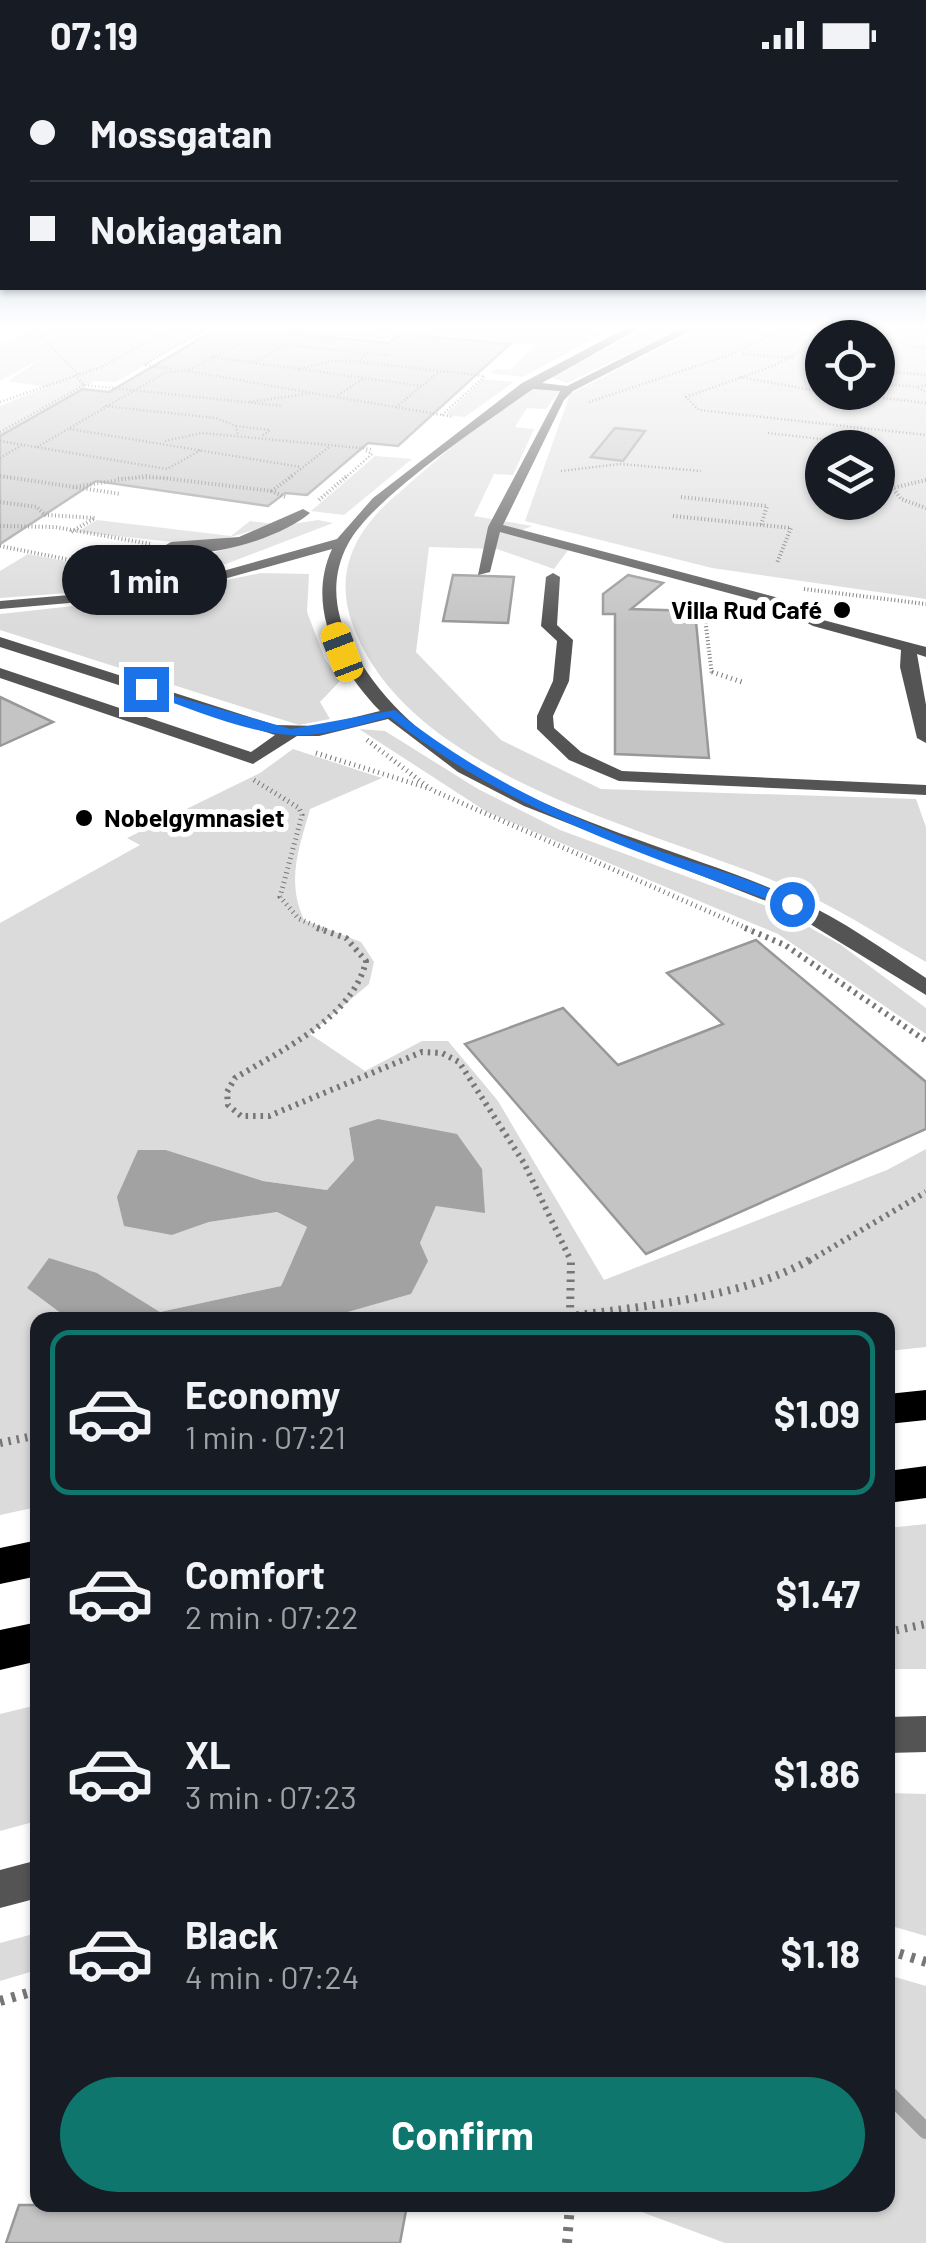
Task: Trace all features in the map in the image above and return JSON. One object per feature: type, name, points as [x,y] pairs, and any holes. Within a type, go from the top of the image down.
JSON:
[{"type":"highway","points":[[895,1408],[926,1405]]},
{"type":"highway","points":[[895,1486],[926,1482]]},
{"type":"highway","points":[[0,1566],[30,1560]]},
{"type":"highway","points":[[0,1650],[30,1643]]},
{"type":"street","points":[[469,425],[375,504],[342,542],[326,594],[335,632],[361,681],[392,713],[442,753],[498,788],[621,842],[792,904],[847,934],[926,988]]},
{"type":"street","points":[[484,572],[495,526],[546,425]]},
{"type":"street","points":[[171,546],[215,547],[241,542],[304,513]]},
{"type":"street","points":[[495,526],[792,606],[818,623],[918,650],[908,667],[926,738]]},
{"type":"street","points":[[0,605],[127,594],[206,580],[342,542]]},
{"type":"street","points":[[553,576],[548,626],[565,640],[561,681],[545,716],[546,729],[598,769],[649,779],[926,790]]},
{"type":"street","points":[[0,642],[255,725],[291,732],[334,728],[392,713]]},
{"type":"street","points":[[0,673],[253,759],[291,732]]},
{"type":"street","points":[[895,1736],[926,1734]]},
{"type":"street","points":[[0,1889],[30,1881]]},
{"type":"path","points":[[37,447],[75,425]]},
{"type":"path","points":[[839,425],[926,435]]},
{"type":"path","points":[[238,435],[236,426],[270,430],[260,438]]},
{"type":"path","points":[[69,429],[301,466]]},
{"type":"path","points":[[159,442],[202,432],[368,450],[372,454],[304,513]]},
{"type":"path","points":[[768,433],[805,437]]},
{"type":"path","points":[[0,441],[167,469]]},
{"type":"path","points":[[0,458],[23,444]]},
{"type":"path","points":[[73,487],[97,478],[161,478],[272,491],[330,446]]},
{"type":"path","points":[[161,478],[167,469],[201,450]]},
{"type":"path","points":[[561,471],[620,464],[701,471]]},
{"type":"path","points":[[0,476],[121,494]]},
{"type":"path","points":[[926,480],[893,488],[902,499],[926,508]]},
{"type":"path","points":[[272,491],[275,496],[317,502]]},
{"type":"path","points":[[681,497],[767,506],[761,524]]},
{"type":"path","points":[[0,502],[37,506],[48,515],[95,518],[69,533]]},
{"type":"path","points":[[42,524],[48,515]]},
{"type":"path","points":[[673,516],[791,528],[778,563]]},
{"type":"path","points":[[0,526],[42,524],[69,533],[171,546]]},
{"type":"path","points":[[0,546],[144,574]]},
{"type":"path","points":[[708,584],[702,596],[712,674],[742,682]]},
{"type":"path","points":[[803,589],[926,604]]},
{"type":"path","points":[[355,732],[432,790]]},
{"type":"path","points":[[310,752],[432,790],[574,856],[764,934],[898,1018],[926,1041]]},
{"type":"path","points":[[252,778],[299,808],[302,815],[280,896],[293,917],[357,945],[367,962],[364,984],[341,1008],[235,1078],[228,1092],[228,1105],[241,1116],[269,1116],[422,1052],[442,1053],[459,1062],[524,1162],[571,1256],[570,1312]]},
{"type":"path","points":[[597,1312],[692,1298],[788,1273],[926,1192]]},
{"type":"path","points":[[0,1443],[30,1437]]},
{"type":"path","points":[[895,1631],[926,1624]]},
{"type":"path","points":[[895,1952],[926,1962]]},
{"type":"path","points":[[0,2001],[30,1992]]},
{"type":"path","points":[[567,2243],[569,2212]]},
{"type":"shaded area","points":[[0,425],[17,425],[0,435]]},
{"type":"shaded area","points":[[478,425],[534,429],[513,475],[494,474],[474,516],[532,526],[515,533],[569,549],[554,569],[497,549],[429,547],[416,652],[501,740],[601,789],[916,799],[926,827],[926,962],[807,895],[618,824],[485,763],[428,725],[382,679],[352,623],[347,603],[348,567],[353,550],[385,505]]},
{"type":"shaded area","points":[[559,425],[926,425],[926,599],[712,568],[525,521]]},
{"type":"shaded area","points":[[375,456],[412,459],[344,515],[311,511]]},
{"type":"shaded area","points":[[97,520],[231,536],[250,521],[275,524],[203,545],[77,532]]},
{"type":"shaded area","points":[[318,520],[333,523],[210,570],[109,590],[0,598],[0,571],[28,554],[148,577],[292,524]]},
{"type":"shaded area","points":[[261,573],[309,574],[307,612],[325,659],[340,681],[320,702],[330,719],[299,725],[0,630],[0,614],[128,600]]},
{"type":"shaded area","points":[[359,729],[385,731],[478,789],[560,830],[780,911],[841,945],[926,1008],[926,1034],[778,934],[487,812]]},
{"type":"shaded area","points":[[293,749],[382,778],[310,809],[295,878],[304,920],[361,942],[374,962],[369,984],[310,1034],[365,1071],[422,1041],[448,1041],[498,1101],[604,1280],[887,1170],[926,1149],[926,1347],[895,1350],[895,1312],[348,1312],[411,1294],[420,1243],[436,1206],[349,1128],[354,1160],[327,1190],[263,1181],[166,1150],[172,1235],[209,1222],[277,1212],[307,1227],[281,1286],[160,1312],[97,1273],[27,1288],[59,1312],[30,1312],[30,1509],[0,1515],[0,923],[140,845],[127,838],[260,773]]},
{"type":"shaded area","points":[[378,1119],[457,1134],[482,1169],[485,1213],[436,1206],[420,1243],[428,1261],[411,1294],[348,1312],[160,1312],[281,1286],[307,1227],[277,1212],[209,1222],[172,1235],[124,1226],[117,1197],[138,1150],[166,1150],[263,1181],[327,1190],[354,1160],[349,1128]]},
{"type":"shaded area","points":[[49,1258],[97,1273],[160,1312],[59,1312],[27,1288]]},
{"type":"shaded area","points":[[926,1524],[926,1669],[895,1669],[895,1527]]},
{"type":"shaded area","points":[[30,1707],[30,1823],[0,1831],[0,1714]]},
{"type":"shaded area","points":[[895,1793],[926,1794],[926,1936],[895,1927]]},
{"type":"shaded area","points":[[30,1935],[30,1972],[0,1981],[0,1943]]},
{"type":"shaded area","points":[[895,1977],[926,1986],[926,2243],[725,2243],[642,2212],[895,2212]]},
{"type":"building","points":[[19,425],[421,425],[398,446],[368,443],[307,495],[285,493],[268,506],[96,481],[0,544],[0,436]]},
{"type":"building","points":[[615,428],[645,431],[623,461],[591,457]]},
{"type":"building","points":[[453,575],[514,577],[508,623],[443,621]]},
{"type":"building","points":[[628,575],[663,583],[631,609],[695,611],[709,758],[615,754],[615,614],[603,614],[603,594]]},
{"type":"building","points":[[0,697],[53,722],[0,746]]},
{"type":"building","points":[[756,940],[926,1082],[926,1129],[646,1254],[465,1044],[563,1008],[618,1065],[723,1024],[667,973]]},
{"type":"building","points":[[19,2205],[30,2205],[30,2212],[406,2212],[400,2243],[6,2243]]},
{"type":"waterway","points":[[895,2100],[926,2131]]},
{"type":"place","name":"Villa Rud Café","points":[[842,610]]},
{"type":"place","name":"Nobelgymnasiet","points":[[84,818]]},
{"type":"route","points":[[146,689],[255,725],[291,732],[334,728],[392,713],[442,753],[498,788],[621,842],[735,880],[792,904]]}]
